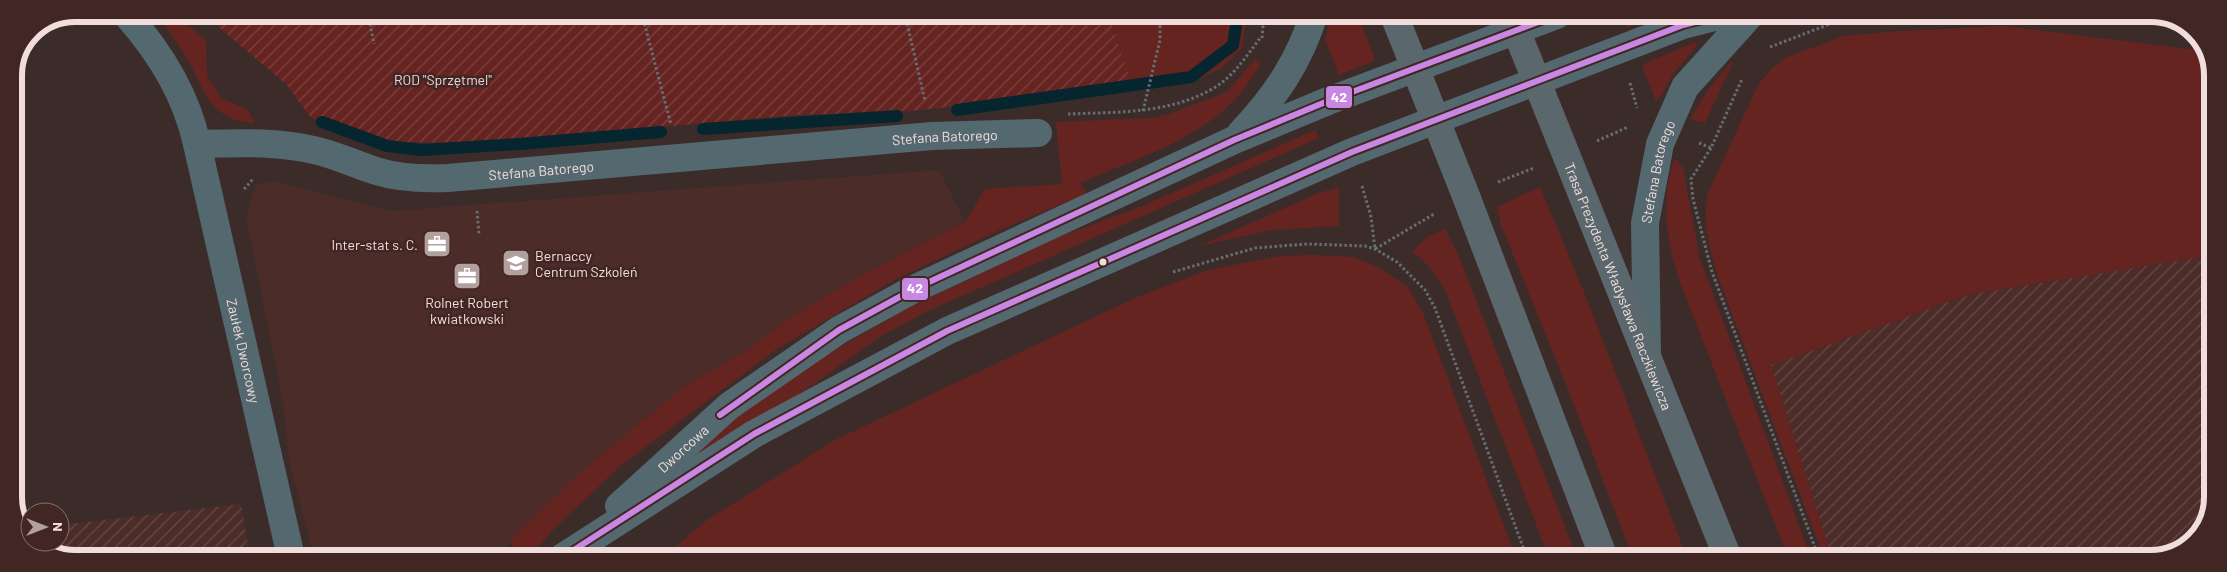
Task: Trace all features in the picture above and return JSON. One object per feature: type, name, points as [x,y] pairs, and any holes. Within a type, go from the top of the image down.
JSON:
[{"type":"main road","points":[[1397,22],[1601,550]]},
{"type":"main road","name":"Trasa Prezydenta Władysława Raczkiewicza","points":[[1513,22],[1725,550]]},
{"type":"street","points":[[134,22],[170,73],[186,107],[197,144]]},
{"type":"street","points":[[1234,140],[1266,107],[1306,40],[1312,22]]},
{"type":"street","name":"Dworcowa","points":[[571,550],[729,406],[839,330],[914,289],[1234,140],[1328,101],[1466,50],[1513,22]]},
{"type":"street","points":[[1536,81],[1695,22]]},
{"type":"street","name":"Stefana Batorego","points":[[1648,358],[1645,223],[1660,144],[1685,87],[1744,22]]},
{"type":"street","name":"Dworcowa","points":[[574,550],[754,434],[947,330],[1343,156],[1536,81]]},
{"type":"street","name":"Stefana Batorego","points":[[197,144],[251,143],[304,148],[319,151],[386,173],[439,178],[932,136],[1038,133]]},
{"type":"street","name":"Zaułek Dworcowy","points":[[197,144],[288,550]]},
{"type":"path","points":[[370,22],[374,44]]},
{"type":"path","points":[[644,22],[679,157]]},
{"type":"path","points":[[907,22],[932,136]]},
{"type":"path","points":[[1143,111],[1160,40],[1160,22]]},
{"type":"path","points":[[2141,22],[2164,25]]},
{"type":"path","points":[[1058,114],[1143,111],[1195,96],[1218,86],[1231,74],[1261,37]]},
{"type":"path","points":[[1711,148],[1692,179],[1693,199],[1712,272],[1816,550]]},
{"type":"path","points":[[477,209],[480,234]]},
{"type":"path","points":[[1167,275],[1255,248],[1307,244],[1365,246],[1375,249],[1397,262],[1424,290],[1435,308],[1524,550]]},
{"type":"shaded area","points":[[939,170],[965,222],[857,279],[785,321],[744,352],[682,388],[575,477],[502,550],[312,550],[288,456],[284,407],[246,216],[256,185],[273,181],[391,211]]},
{"type":"shaded area","points":[[2204,256],[2204,497],[2200,517],[2194,529],[2187,536],[2172,545],[2152,550],[1829,550],[1771,365],[1971,294]]},
{"type":"shaded area","points":[[241,504],[249,550],[70,549],[70,524]]},
{"type":"green space","points":[[162,22],[184,22],[206,40],[207,75],[221,98],[248,110],[255,123],[229,117],[212,104]]},
{"type":"green space","name":"ROD \"Sprzętmel\"","points":[[212,22],[1111,22],[1133,88],[910,111],[796,115],[525,139],[444,143],[383,140],[311,118],[286,84]]},
{"type":"green space","points":[[1111,22],[1246,22],[1242,48],[1221,68],[1199,79],[1133,88]]},
{"type":"green space","points":[[1330,22],[1361,22],[1375,59],[1372,62],[1339,75],[1325,40]]},
{"type":"green space","points":[[1624,22],[1642,22],[1627,28]]},
{"type":"green space","points":[[2004,26],[2198,50],[2203,62],[2204,72],[2204,256],[1971,294],[1771,365],[1829,550],[1821,550],[1717,274],[1709,244],[1706,204],[1708,193],[1758,85],[1772,68],[1787,57],[1844,36]]},
{"type":"green space","points":[[1695,42],[1697,45],[1673,74],[1661,96],[1656,101],[1642,65]]},
{"type":"green space","points":[[1255,59],[1261,64],[1244,90],[1207,124],[1166,147],[1080,183],[1087,194],[1004,228],[896,279],[777,349],[620,466],[553,530],[535,550],[517,550],[509,542],[575,477],[682,388],[744,352],[785,321],[857,278],[965,222],[985,189],[1062,184],[1056,122],[1152,118],[1169,114],[1227,92]]},
{"type":"green space","points":[[1733,62],[1705,123],[1690,119],[1708,90]]},
{"type":"green space","points":[[1315,130],[1319,138],[926,312],[881,336],[814,384],[687,466],[701,441],[824,356],[914,305],[1061,236],[1140,207]]},
{"type":"green space","points":[[1674,160],[1677,161],[1683,168],[1700,259],[1808,550],[1785,550],[1681,285],[1671,252],[1667,229],[1666,206],[1669,177]]},
{"type":"green space","points":[[1339,187],[1339,226],[1272,230],[1199,246],[1319,193]]},
{"type":"green space","points":[[1540,187],[1584,292],[1684,550],[1630,550],[1567,387],[1501,225],[1497,207]]},
{"type":"green space","points":[[1445,229],[1458,254],[1574,550],[1546,550],[1447,295],[1432,271],[1412,252],[1427,237]]},
{"type":"green space","points":[[1280,256],[1354,257],[1378,267],[1407,286],[1423,313],[1513,550],[671,550],[707,520],[835,440],[1137,297],[1208,270]]},
{"type":"waterway","points":[[957,110],[1191,77],[1233,45],[1237,22]]},
{"type":"waterway","points":[[703,129],[897,116]]},
{"type":"waterway","points":[[322,122],[387,146],[422,150],[661,132]]},
{"type":"transit line","name":"42","points":[[720,415],[839,330],[914,289],[1234,140],[1328,101],[1538,22]]},
{"type":"transit line","name":"42","points":[[574,550],[754,434],[947,331],[1352,152],[1695,22]]},
{"type":"place","name":"Inter-stat s. C.","points":[[437,244]]},
{"type":"place","name":"Bernaccy Centrum Szkoleń","points":[[516,263]]},
{"type":"place","name":"Rolnet Robert kwiatkowski","points":[[467,276]]}]
